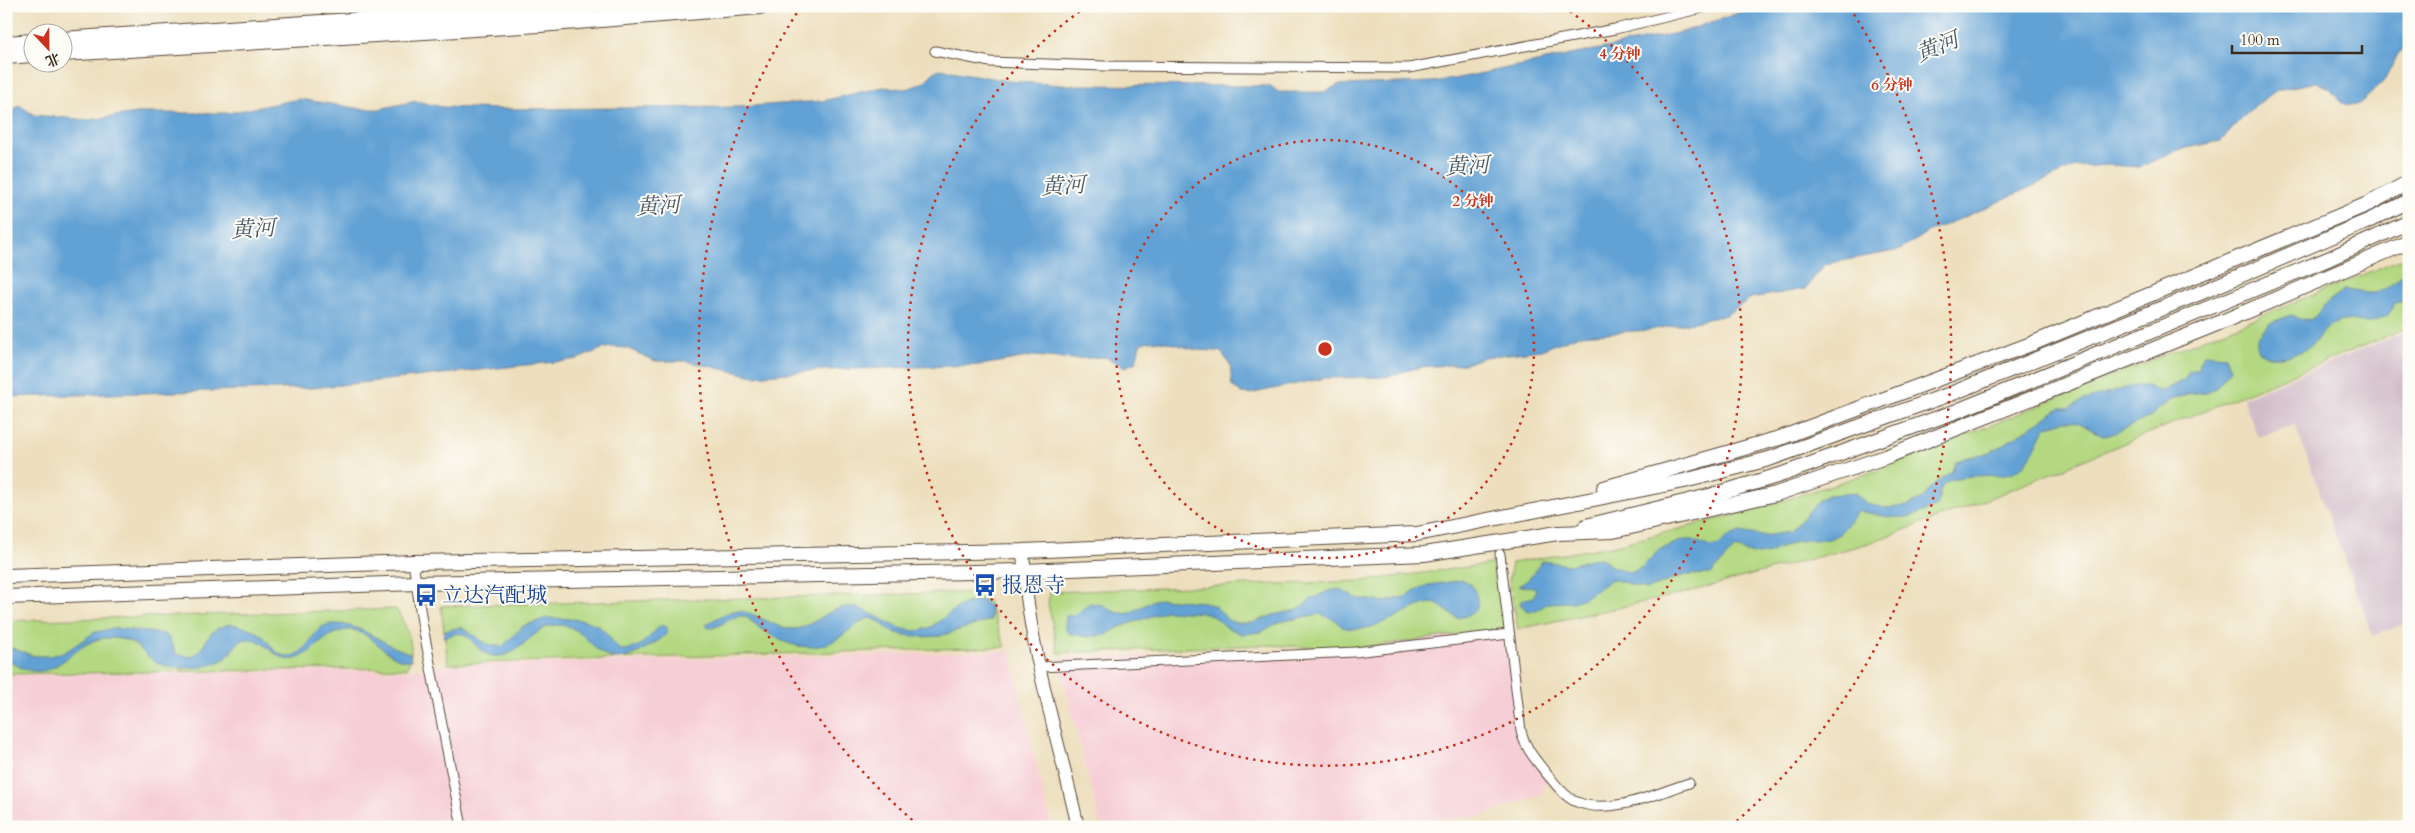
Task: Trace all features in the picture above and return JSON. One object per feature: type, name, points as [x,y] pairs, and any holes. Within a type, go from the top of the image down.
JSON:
[{"type":"highway","points":[[72,39],[578,6]]},
{"type":"highway","points":[[72,52],[540,24],[760,6]]},
{"type":"highway","points":[[6,44],[22,43]]},
{"type":"highway","points":[[6,56],[22,55]]},
{"type":"main road","points":[[1492,519],[1534,503],[1609,487],[1792,433],[2031,344],[2359,208],[2409,182]]},
{"type":"main road","points":[[6,576],[413,562],[1023,551],[1417,534],[1684,481],[1769,459],[1953,393],[2202,292],[2368,221],[2409,201]]},
{"type":"main road","points":[[6,597],[418,583],[1024,571],[1424,554],[1558,533],[1713,495],[1780,475],[1957,411],[2328,259],[2409,222]]},
{"type":"main road","points":[[1558,533],[1613,531],[1776,494],[1888,456],[2224,321],[2409,242]]},
{"type":"street","points":[[934,51],[990,62],[1105,66],[1409,68],[1615,29],[1711,6]]},
{"type":"street","points":[[1023,551],[1032,629],[1078,827]]},
{"type":"street","points":[[1500,554],[1524,743],[1557,785],[1576,802],[1591,805],[1618,804],[1689,783]]},
{"type":"street","points":[[413,562],[418,583],[422,622],[462,827]]},
{"type":"street","points":[[1040,667],[1355,652],[1509,634]]},
{"type":"shaded area","points":[[2409,330],[2409,622],[2373,636],[2295,425],[2258,437],[2243,398]]},
{"type":"shaded area","points":[[1506,628],[1519,745],[1548,779],[1542,794],[1478,817],[1268,825],[1100,824],[1058,658],[1352,649]]},
{"type":"shaded area","name":"立达汽配城","points":[[1010,651],[1051,825],[6,827],[6,675],[408,670],[440,666]]},
{"type":"green space","points":[[2409,256],[2409,327],[1978,503],[1866,544],[1677,595],[1518,629],[1509,580],[1512,563],[1616,545],[1753,510],[1882,469]]},
{"type":"green space","points":[[1497,563],[1506,628],[1352,649],[1264,645],[1058,653],[1048,603],[1050,592],[1363,581]]},
{"type":"green space","points":[[985,592],[1005,647],[448,664],[441,606]]},
{"type":"green space","points":[[396,609],[407,630],[411,645],[410,660],[407,668],[6,674],[6,621]]},
{"type":"water","name":"黄河","points":[[1759,6],[2409,6],[2409,44],[2398,54],[2383,83],[2359,104],[2348,105],[2342,103],[2331,89],[2316,82],[2277,90],[2252,108],[2221,141],[2177,150],[2140,167],[2109,165],[2075,167],[1929,231],[1900,250],[1825,264],[1805,289],[1751,298],[1726,315],[1649,330],[1579,335],[1541,350],[1485,357],[1465,364],[1420,367],[1385,377],[1325,378],[1249,394],[1241,393],[1232,386],[1230,364],[1221,352],[1197,350],[1161,341],[1140,344],[1136,362],[1125,367],[1106,357],[1072,359],[1033,356],[981,365],[821,370],[754,376],[686,361],[655,361],[626,348],[613,347],[604,348],[578,359],[564,361],[312,388],[6,397],[6,117],[19,105],[34,115],[89,120],[136,113],[228,113],[299,99],[362,109],[379,109],[416,101],[442,107],[500,109],[739,107],[822,101],[883,87],[907,89],[923,83],[935,71],[940,69],[1009,81],[1060,85],[1271,86],[1278,92],[1324,92],[1338,85],[1432,82],[1454,79],[1682,32]]},
{"type":"water","points":[[2409,271],[2409,301],[2395,304],[2389,315],[2366,323],[2344,321],[2331,325],[2323,331],[2311,346],[2299,353],[2284,357],[2269,356],[2257,350],[2257,338],[2269,323],[2292,315],[2303,320],[2311,319],[2318,314],[2326,303],[2344,290],[2369,293],[2378,292],[2387,288]]},
{"type":"water","points":[[2205,354],[2225,356],[2230,369],[2216,388],[2206,392],[2187,394],[2169,401],[2148,418],[2110,435],[2103,436],[2081,424],[2071,421],[2046,427],[2031,455],[2019,469],[2000,475],[1954,479],[1945,483],[1940,491],[1937,506],[1915,515],[1898,518],[1859,511],[1838,535],[1829,539],[1797,541],[1766,554],[1756,555],[1735,548],[1711,574],[1685,575],[1647,589],[1612,579],[1584,598],[1573,602],[1548,603],[1536,611],[1527,611],[1520,604],[1522,600],[1533,597],[1536,592],[1535,587],[1518,586],[1529,578],[1542,561],[1570,565],[1601,558],[1611,566],[1631,573],[1642,567],[1660,549],[1684,540],[1693,540],[1710,547],[1719,545],[1730,536],[1740,532],[1763,536],[1790,532],[1820,499],[1828,495],[1855,493],[1867,504],[1885,508],[1908,506],[1922,499],[1935,483],[1952,471],[1955,463],[1964,458],[1984,454],[2000,447],[2060,408],[2069,408],[2084,400],[2133,386],[2147,386],[2157,391],[2165,390],[2185,379],[2189,371],[2198,369],[2199,362]]},
{"type":"water","points":[[1463,580],[1471,584],[1477,597],[1477,607],[1470,614],[1457,618],[1437,604],[1430,603],[1376,625],[1354,629],[1342,627],[1336,620],[1319,614],[1279,622],[1261,632],[1241,634],[1224,626],[1216,618],[1206,613],[1166,611],[1120,627],[1106,635],[1087,637],[1068,633],[1065,628],[1066,616],[1074,616],[1090,603],[1103,605],[1115,612],[1128,614],[1154,600],[1204,602],[1215,606],[1228,620],[1237,623],[1252,623],[1273,615],[1297,610],[1310,600],[1328,591],[1339,589],[1356,598],[1386,602],[1407,596],[1415,590],[1429,585]]},
{"type":"water","points":[[982,599],[990,607],[991,620],[940,636],[903,635],[891,631],[878,621],[870,618],[862,621],[827,644],[815,647],[802,647],[778,639],[745,616],[739,616],[713,628],[708,628],[706,624],[727,613],[737,611],[745,612],[778,626],[795,629],[809,624],[836,609],[851,607],[860,609],[895,626],[913,631],[933,626],[964,604]]},
{"type":"water","points":[[547,618],[576,619],[597,625],[620,650],[627,650],[638,646],[660,626],[665,626],[668,632],[643,650],[628,657],[615,658],[605,655],[571,628],[560,625],[550,626],[542,630],[511,653],[503,656],[486,654],[466,636],[461,634],[454,634],[445,638],[444,631],[461,627],[487,644],[502,647],[523,626]]},
{"type":"water","points":[[231,624],[257,632],[282,655],[294,656],[324,626],[342,624],[362,630],[400,650],[410,653],[411,660],[402,660],[395,657],[365,635],[357,631],[348,630],[333,634],[302,657],[295,659],[282,657],[254,640],[240,641],[226,658],[214,664],[201,667],[180,668],[164,666],[153,660],[133,643],[108,638],[95,640],[49,669],[37,671],[23,668],[6,658],[6,646],[34,656],[50,656],[65,652],[95,632],[115,628],[164,634],[169,638],[176,654],[191,657],[201,649],[210,634],[221,626]]},
{"type":"place","name":"报恩寺","points":[[985,585]]},
{"type":"place","name":"立达汽配城","points":[[426,595]]}]
